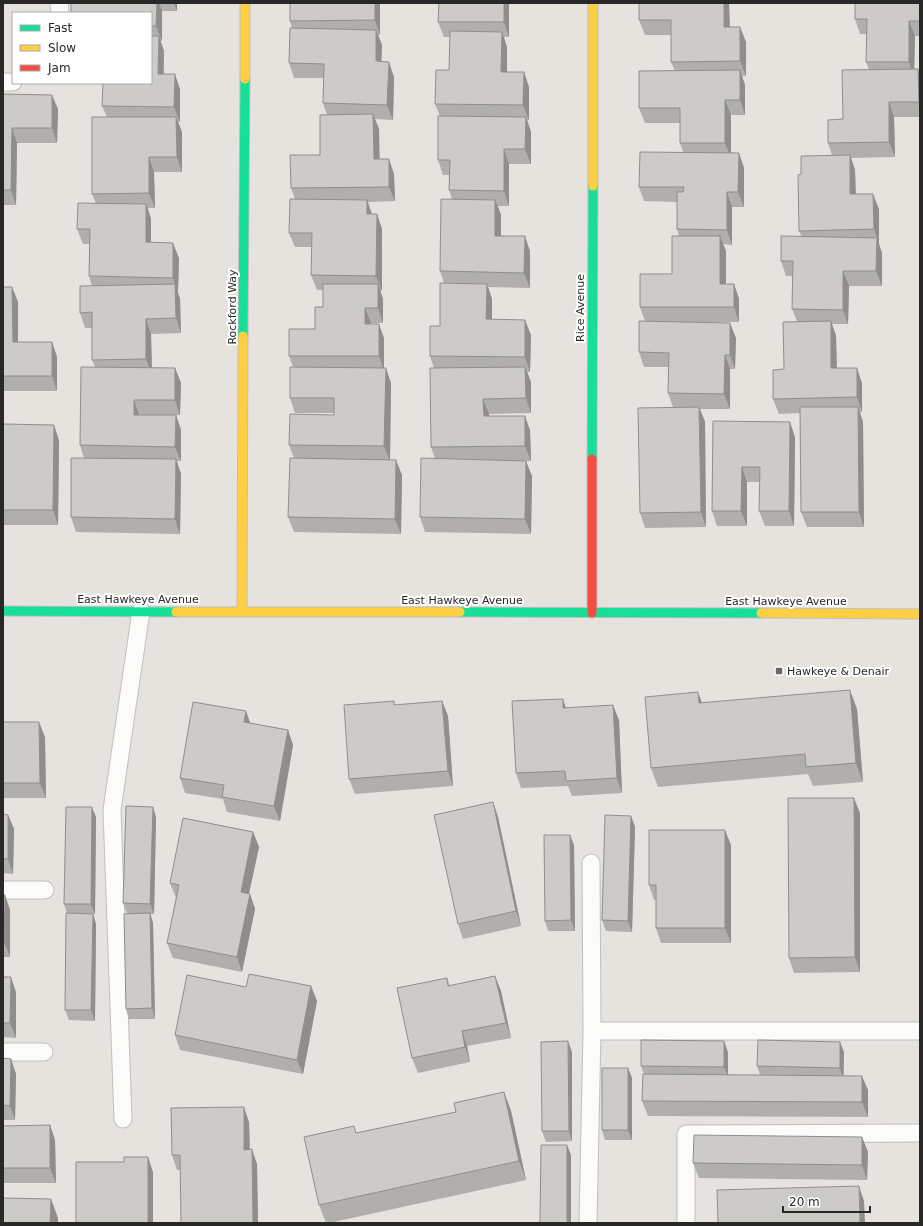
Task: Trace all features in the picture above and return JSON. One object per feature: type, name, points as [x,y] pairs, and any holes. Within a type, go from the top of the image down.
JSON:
[{"type":"street","name":"Rockford Way","points":[[242,612],[244,3]]},
{"type":"street","name":"Rice Avenue","points":[[592,613],[593,3]]},
{"type":"street","name":"East Hawkeye Avenue","points":[[3,611],[920,614]]},
{"type":"lane","points":[[122,1118],[112,810],[141,611]]},
{"type":"lane","points":[[588,1223],[592,1031],[591,863]]},
{"type":"lane","points":[[3,890],[45,890]]},
{"type":"lane","points":[[592,1031],[920,1031]]},
{"type":"lane","points":[[3,1052],[44,1052]]},
{"type":"lane","points":[[686,1223],[686,1134],[920,1133]]},
{"type":"building","points":[[71,3],[157,3],[156,26],[152,26],[152,12],[71,12]]},
{"type":"building","points":[[290,3],[375,3],[375,20],[290,21]]},
{"type":"building","points":[[439,3],[504,3],[504,22],[438,22]]},
{"type":"building","points":[[639,3],[724,3],[724,27],[740,27],[740,61],[671,62],[671,20],[639,20]]},
{"type":"building","points":[[855,3],[920,3],[920,21],[909,21],[909,62],[866,62],[867,19],[855,19]]},
{"type":"building","points":[[290,28],[376,30],[376,61],[389,62],[387,105],[323,103],[324,64],[289,63]]},
{"type":"building","points":[[450,31],[502,32],[501,72],[524,72],[523,105],[435,104],[436,70],[449,70]]},
{"type":"building","points":[[152,36],[159,36],[158,74],[175,74],[174,107],[102,106],[103,84],[152,84]]},
{"type":"building","points":[[918,69],[919,102],[889,102],[889,142],[828,143],[828,120],[843,119],[842,70]]},
{"type":"building","points":[[740,70],[740,100],[725,100],[725,143],[680,143],[680,108],[639,108],[639,71]]},
{"type":"building","points":[[3,94],[52,95],[52,128],[12,128],[11,190],[3,190]]},
{"type":"building","points":[[373,114],[374,159],[389,159],[389,187],[291,188],[290,155],[320,155],[320,115]]},
{"type":"building","points":[[438,116],[526,117],[525,149],[504,149],[504,191],[449,190],[450,160],[438,160]]},
{"type":"building","points":[[92,117],[176,117],[177,157],[149,157],[149,193],[92,194]]},
{"type":"building","points":[[640,152],[739,153],[738,192],[727,192],[727,230],[677,229],[677,192],[683,192],[684,187],[639,187]]},
{"type":"building","points":[[850,155],[850,194],[873,194],[874,229],[799,231],[798,175],[801,174],[801,156]]},
{"type":"building","points":[[290,199],[367,200],[367,214],[377,214],[376,276],[311,275],[312,233],[289,233]]},
{"type":"building","points":[[441,199],[495,200],[495,236],[525,236],[524,273],[440,271]]},
{"type":"building","points":[[78,203],[146,204],[146,242],[173,243],[173,278],[89,276],[90,229],[77,229]]},
{"type":"building","points":[[672,236],[720,236],[720,284],[734,284],[734,307],[640,307],[640,274],[672,274]]},
{"type":"building","points":[[781,236],[877,238],[876,271],[843,271],[843,310],[792,309],[793,261],[781,261]]},
{"type":"building","points":[[440,283],[487,284],[486,319],[525,320],[525,357],[430,356],[430,326],[440,326]]},
{"type":"building","points":[[175,284],[176,318],[146,319],[146,359],[92,360],[92,312],[80,313],[80,286]]},
{"type":"building","points":[[323,284],[378,284],[378,308],[365,308],[365,324],[379,324],[379,356],[289,356],[289,329],[315,329],[315,307],[323,307]]},
{"type":"building","points":[[3,287],[12,287],[13,342],[52,342],[52,376],[3,376]]},
{"type":"building","points":[[639,321],[730,323],[730,355],[725,355],[724,394],[668,393],[669,353],[639,352]]},
{"type":"building","points":[[831,321],[831,368],[857,368],[857,397],[773,399],[773,370],[784,369],[783,322]]},
{"type":"building","points":[[81,367],[175,368],[175,400],[134,400],[134,415],[176,415],[175,447],[80,445]]},
{"type":"building","points":[[290,367],[386,368],[384,446],[289,445],[290,414],[334,415],[334,398],[290,398]]},
{"type":"building","points":[[525,367],[526,398],[483,399],[484,416],[525,416],[525,446],[431,447],[430,368]]},
{"type":"building","points":[[699,407],[701,512],[640,513],[638,408]]},
{"type":"building","points":[[800,407],[858,407],[859,512],[801,512]]},
{"type":"building","points":[[713,421],[790,422],[789,511],[759,511],[760,467],[742,467],[741,511],[712,511]]},
{"type":"building","points":[[3,424],[54,425],[53,510],[3,510]]},
{"type":"building","points":[[71,458],[176,459],[175,519],[71,517]]},
{"type":"building","points":[[290,458],[396,460],[395,519],[288,517]]},
{"type":"building","points":[[421,458],[526,461],[525,519],[420,517]]},
{"type":"building","points":[[850,690],[856,763],[806,767],[805,754],[651,768],[645,697],[698,692],[699,703]]},
{"type":"building","points":[[563,699],[563,708],[613,705],[617,778],[566,781],[565,771],[516,773],[512,701]]},
{"type":"building","points":[[394,701],[394,705],[442,701],[448,771],[349,779],[344,705]]},
{"type":"building","points":[[193,702],[246,711],[244,722],[288,730],[274,806],[222,797],[224,785],[180,778]]},
{"type":"building","points":[[3,722],[39,722],[40,783],[3,783]]},
{"type":"building","points":[[788,798],[854,798],[855,957],[789,958]]},
{"type":"building","points":[[493,802],[516,911],[458,924],[434,815]]},
{"type":"building","points":[[126,806],[153,807],[150,904],[123,903]]},
{"type":"building","points":[[66,807],[92,807],[91,904],[64,904]]},
{"type":"building","points":[[3,814],[8,815],[8,859],[3,859]]},
{"type":"building","points":[[605,815],[631,816],[628,921],[602,920]]},
{"type":"building","points":[[183,818],[253,832],[241,892],[250,894],[237,957],[167,943],[179,885],[170,883]]},
{"type":"building","points":[[649,830],[725,830],[725,928],[656,928],[656,885],[649,885]]},
{"type":"building","points":[[544,835],[570,835],[571,920],[545,921]]},
{"type":"building","points":[[3,895],[5,895],[4,942],[3,942]]},
{"type":"building","points":[[66,913],[93,914],[91,1010],[65,1010]]},
{"type":"building","points":[[150,913],[152,1008],[126,1009],[124,914]]},
{"type":"building","points":[[249,974],[311,986],[297,1060],[175,1035],[187,975],[246,987]]},
{"type":"building","points":[[495,976],[506,1023],[462,1031],[465,1047],[412,1058],[397,988],[447,978],[448,986]]},
{"type":"building","points":[[3,977],[11,977],[10,1023],[3,1023]]},
{"type":"building","points":[[641,1040],[724,1041],[724,1067],[641,1066]]},
{"type":"building","points":[[758,1040],[840,1042],[840,1068],[757,1066]]},
{"type":"building","points":[[568,1041],[569,1131],[542,1131],[541,1042]]},
{"type":"building","points":[[3,1058],[11,1059],[10,1106],[3,1105]]},
{"type":"building","points":[[602,1068],[628,1068],[628,1130],[602,1130]]},
{"type":"building","points":[[643,1074],[862,1076],[862,1102],[642,1101]]},
{"type":"building","points":[[504,1092],[519,1161],[319,1205],[304,1137],[354,1126],[356,1133],[456,1112],[454,1103]]},
{"type":"building","points":[[244,1107],[244,1150],[252,1149],[253,1223],[181,1223],[180,1155],[172,1155],[171,1108]]},
{"type":"building","points":[[50,1125],[50,1168],[3,1168],[3,1126]]},
{"type":"building","points":[[694,1135],[862,1137],[862,1165],[693,1163]]},
{"type":"building","points":[[541,1145],[567,1145],[567,1223],[540,1223]]},
{"type":"building","points":[[124,1157],[148,1157],[148,1223],[76,1223],[76,1162],[124,1162]]},
{"type":"building","points":[[859,1186],[860,1223],[718,1223],[717,1190]]},
{"type":"building","points":[[3,1198],[51,1199],[50,1223],[3,1223]]},
{"type":"traffic: fast","points":[[243,336],[245,79]]},
{"type":"traffic: fast","points":[[592,459],[593,186]]},
{"type":"traffic: fast","points":[[3,611],[176,612]]},
{"type":"traffic: fast","points":[[460,612],[761,613]]},
{"type":"traffic: slow","points":[[245,3],[245,79]]},
{"type":"traffic: slow","points":[[593,3],[593,186]]},
{"type":"traffic: slow","points":[[242,612],[243,336]]},
{"type":"traffic: slow","points":[[176,612],[460,612]]},
{"type":"traffic: slow","points":[[761,613],[920,614]]},
{"type":"traffic: jam","points":[[592,459],[592,613]]},
{"type":"place","name":"Hawkeye & Denair","points":[[779,671]]}]
